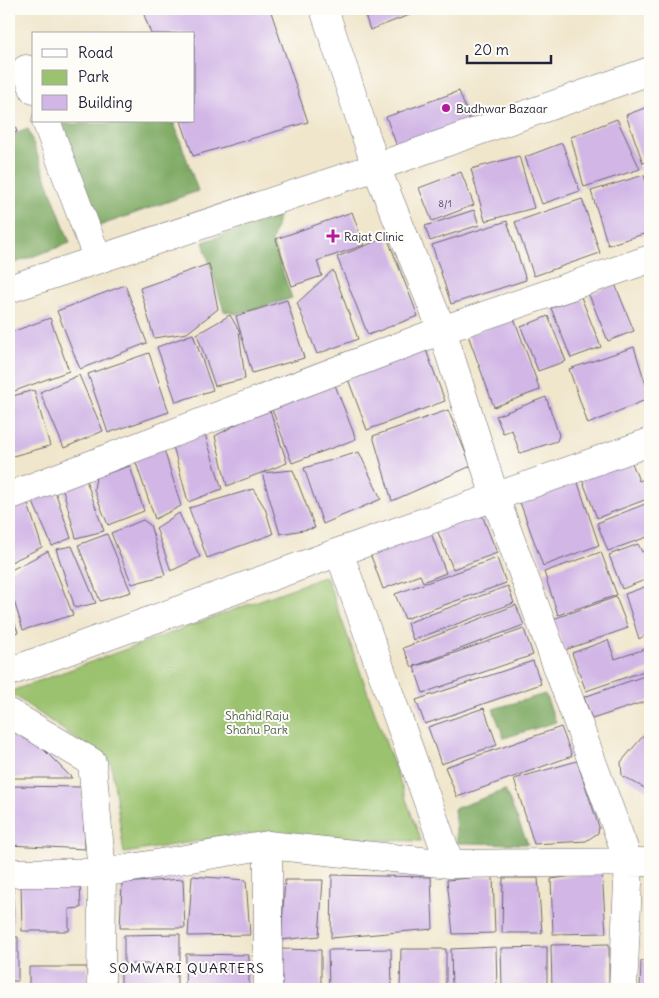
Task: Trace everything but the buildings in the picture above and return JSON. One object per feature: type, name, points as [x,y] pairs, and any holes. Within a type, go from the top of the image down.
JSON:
[{"type":"street","points":[[324,9],[376,167],[442,330],[495,497],[640,862],[623,989]]},
{"type":"street","points":[[9,289],[376,167],[650,71]]},
{"type":"street","points":[[46,122],[98,260]]},
{"type":"street","points":[[9,496],[442,330],[650,259]]},
{"type":"street","points":[[9,672],[650,442]]},
{"type":"street","points":[[339,552],[450,864]]},
{"type":"street","points":[[9,713],[92,762],[102,873],[101,989]]},
{"type":"street","points":[[9,873],[102,873],[268,845],[450,864],[640,862]]},
{"type":"street","points":[[268,845],[268,989]]},
{"type":"green space","points":[[174,123],[198,191],[99,226],[63,124]]},
{"type":"green space","points":[[28,129],[70,243],[9,265],[9,136]]},
{"type":"green space","points":[[279,216],[272,241],[292,298],[237,314],[224,311],[203,242]]},
{"type":"green space","name":"Shahid Raju Shahu Park","points":[[326,576],[421,841],[294,838],[241,834],[124,853],[111,763],[9,692]]},
{"type":"green space","points":[[545,694],[556,722],[504,738],[493,709]]},
{"type":"green space","points":[[505,790],[528,844],[457,843],[454,809]]},
{"type":"place","name":"Budhwar Bazaar","points":[[446,108]]},
{"type":"place","name":"Rajat Clinic","points":[[333,236]]},
{"type":"district","name":"SOMWARI QUARTERS","points":[[187,968]]}]
